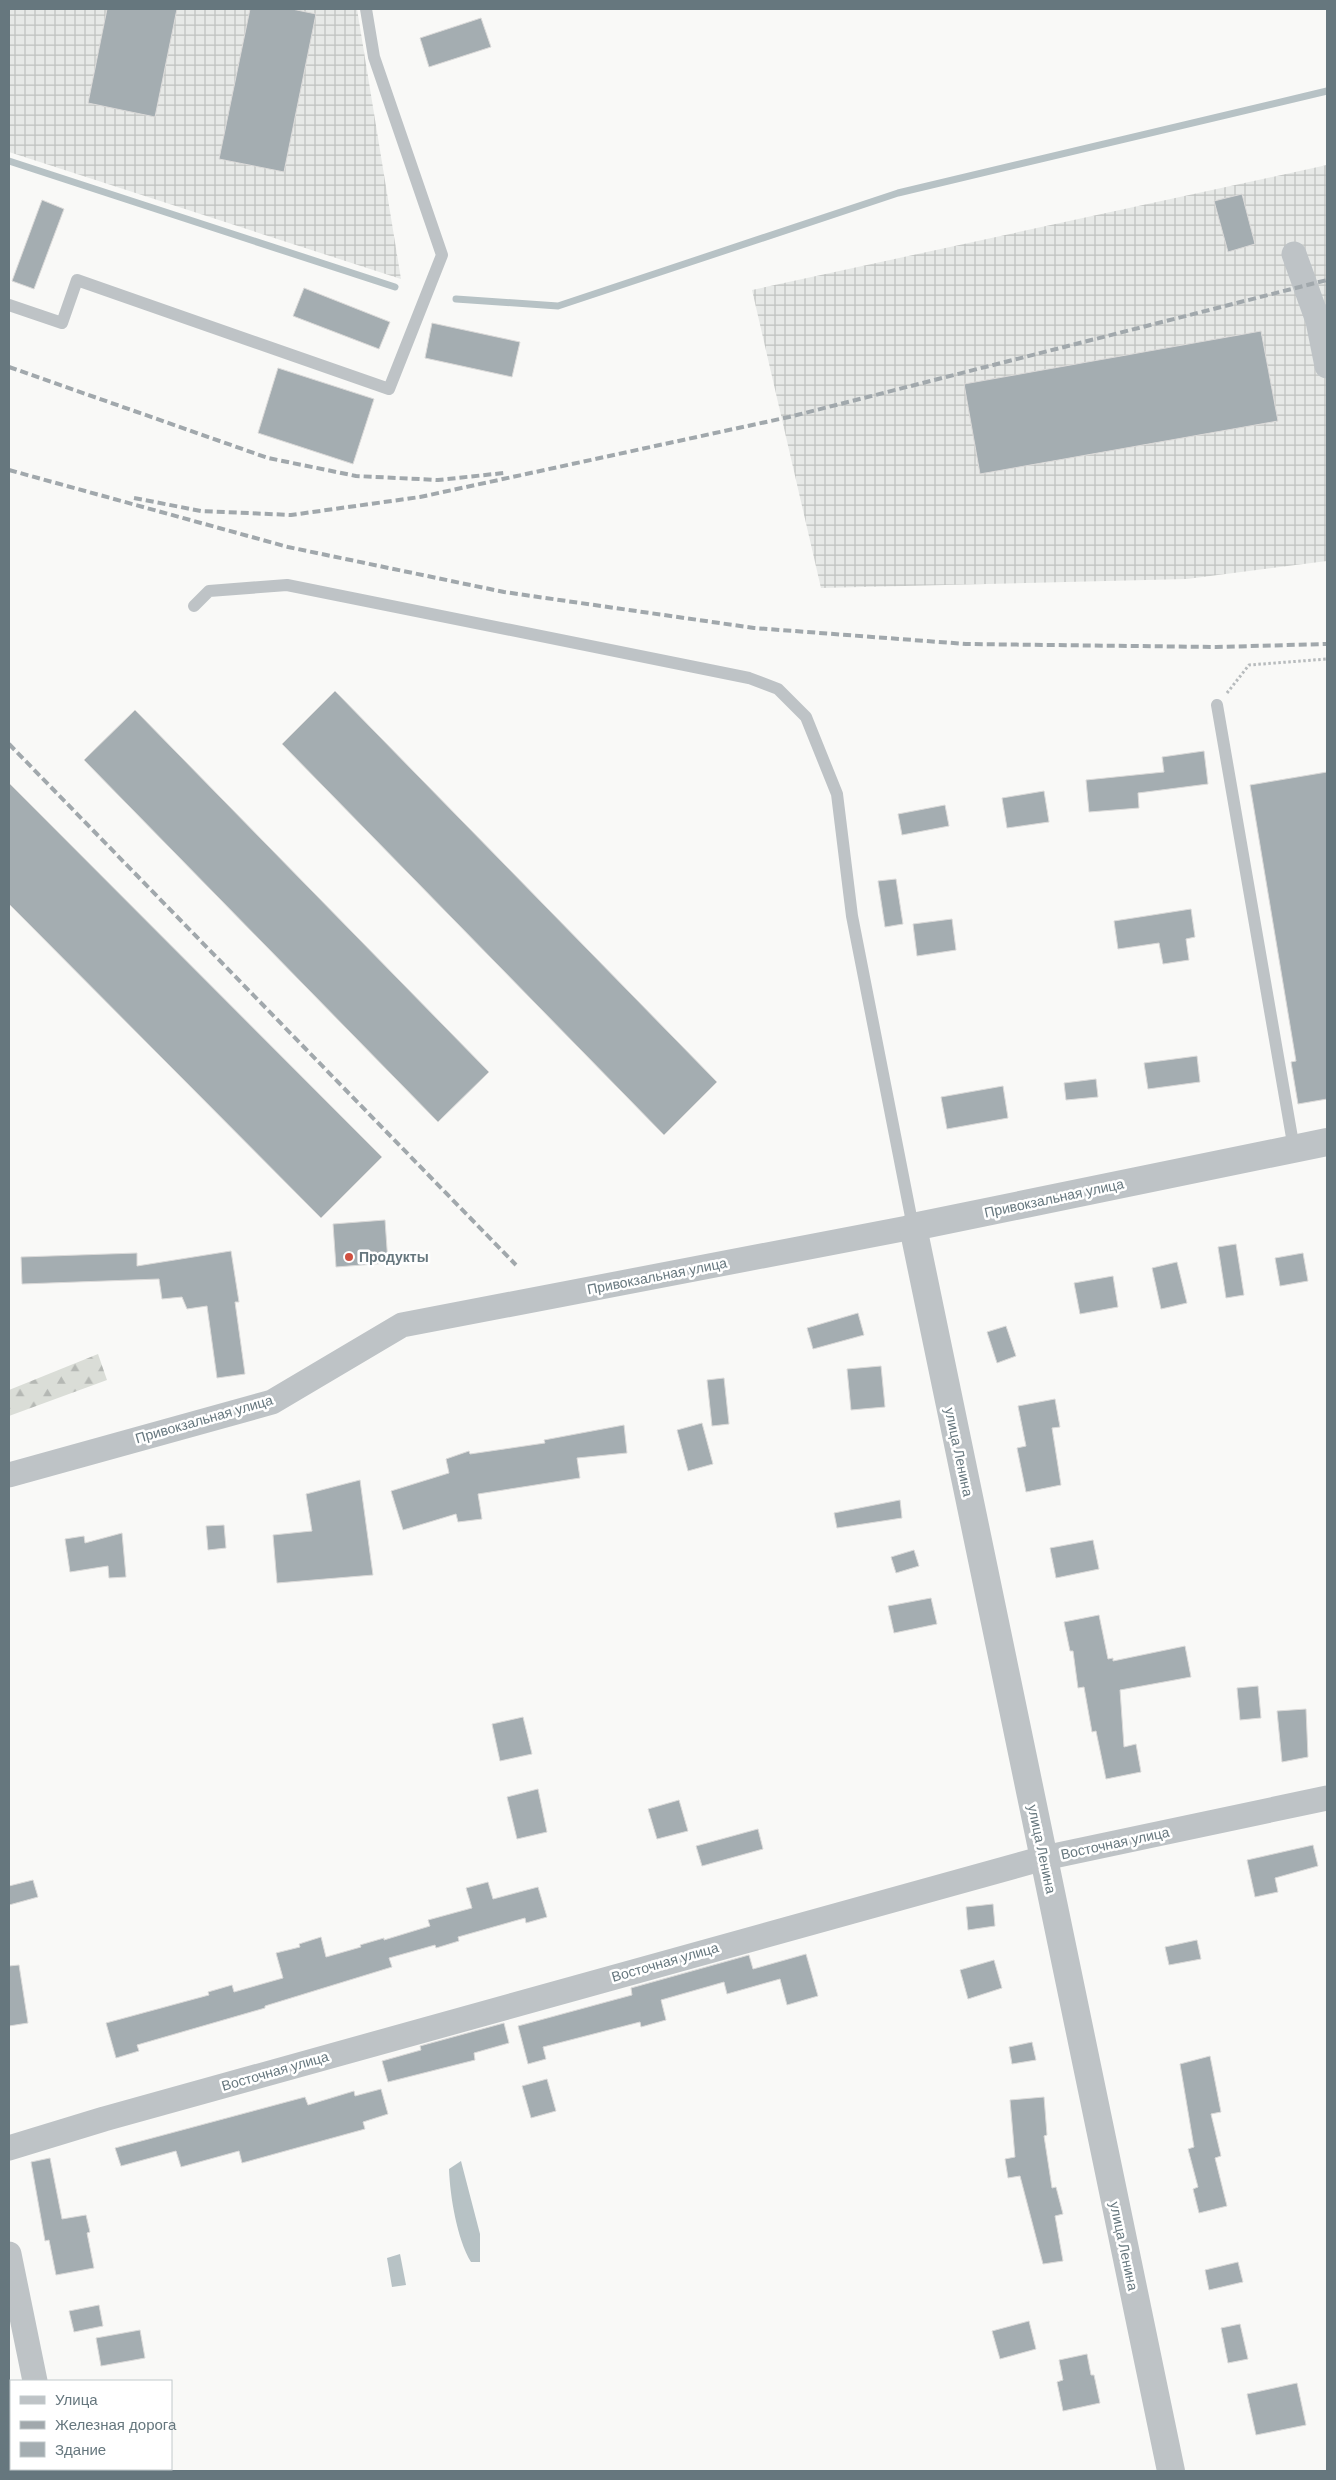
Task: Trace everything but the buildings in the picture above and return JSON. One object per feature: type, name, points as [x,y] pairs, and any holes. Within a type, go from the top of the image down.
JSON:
[{"type":"street","points":[[1294,254],[1318,321],[1327,366]]},
{"type":"street","name":"Привокзальная улица","points":[[9,1475],[272,1402],[402,1325],[913,1227],[1327,1142]]},
{"type":"street","name":"улица Ленина","points":[[913,1227],[1171,2471]]},
{"type":"street","name":"Восточная улица","points":[[9,2148],[123,2114],[1044,1858],[1327,1798]]},
{"type":"street","points":[[9,2254],[35,2380]]},
{"type":"lane","points":[[9,305],[62,323],[77,280],[389,389],[442,255],[374,56],[366,9]]},
{"type":"lane","points":[[194,606],[209,591],[287,585],[749,678],[778,689],[806,717],[837,794],[852,916],[913,1227]]},
{"type":"lane","points":[[1217,705],[1294,1149]]},
{"type":"path","points":[[1217,705],[1249,665],[1327,659]]},
{"type":"shaded area","points":[[9,9],[357,9],[401,279],[9,152]]},
{"type":"shaded area","points":[[1327,165],[1327,561],[1187,579],[821,588],[752,290]]},
{"type":"shaded area","points":[[461,2161],[480,2234],[480,2262],[471,2262],[466,2253],[458,2230],[453,2204],[449,2169]]},
{"type":"shaded area","points":[[400,2254],[406,2285],[392,2287],[387,2258]]},
{"type":"green space","points":[[98,1354],[107,1380],[9,1416],[9,1390]]},
{"type":"waterway","points":[[456,299],[558,306],[898,193],[1327,91]]},
{"type":"waterway","points":[[9,161],[395,287]]},
{"type":"railway","points":[[134,498],[201,511],[291,515],[420,497],[789,417],[1327,280]]},
{"type":"railway","points":[[9,367],[268,458],[356,476],[438,480],[504,473]]},
{"type":"railway","points":[[9,470],[288,547],[504,592],[754,628],[966,644],[1216,647],[1327,644]]},
{"type":"railway","points":[[9,744],[516,1265]]},
{"type":"place","name":"Продукты","points":[[349,1257]]}]
